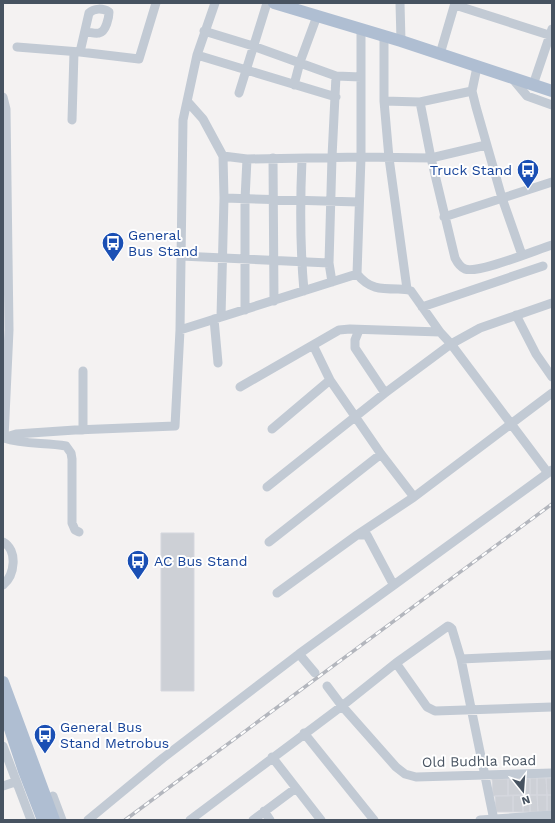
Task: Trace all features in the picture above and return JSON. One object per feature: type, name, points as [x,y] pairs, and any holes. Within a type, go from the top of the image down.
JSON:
[{"type":"main road","points":[[274,3],[401,41],[552,91]]},
{"type":"main road","points":[[3,682],[54,820]]},
{"type":"main road","points":[[3,708],[24,771],[43,820]]},
{"type":"street","points":[[17,47],[139,59],[156,3]]},
{"type":"street","points":[[4,438],[16,434],[175,426],[180,330],[183,120],[197,55],[214,3]]},
{"type":"street","points":[[239,93],[267,3]]},
{"type":"street","points":[[400,3],[401,41]]},
{"type":"street","points":[[440,54],[455,4],[551,34],[533,85]]},
{"type":"street","points":[[294,85],[300,62],[317,16]]},
{"type":"street","points":[[88,820],[163,758],[299,654],[393,584],[550,472],[511,424],[451,344],[440,332],[414,294],[407,289],[381,289],[374,287],[362,280],[357,274],[360,157],[360,29]]},
{"type":"street","points":[[204,31],[300,62],[336,76],[360,77]]},
{"type":"street","points":[[72,120],[77,52],[86,32]]},
{"type":"street","points":[[384,36],[384,101],[389,158],[407,289]]},
{"type":"street","points":[[197,55],[336,97]]},
{"type":"street","points":[[476,67],[472,91],[502,198],[522,255]]},
{"type":"street","points":[[332,282],[329,262],[336,76]]},
{"type":"street","points":[[512,78],[527,96],[552,105]]},
{"type":"street","points":[[384,101],[420,102],[472,91]]},
{"type":"street","points":[[3,97],[6,109],[9,323],[4,438]]},
{"type":"street","points":[[187,100],[203,119],[223,156],[223,258],[218,318],[218,363]]},
{"type":"street","points":[[420,102],[444,217],[457,262],[464,269],[469,270],[483,268],[552,245]]},
{"type":"street","points":[[223,156],[247,159],[302,159],[332,157],[431,158],[486,145]]},
{"type":"street","points":[[274,158],[274,300]]},
{"type":"street","points":[[245,310],[245,199],[247,159]]},
{"type":"street","points":[[302,159],[300,200],[301,261],[304,291]]},
{"type":"street","points":[[444,217],[552,182]]},
{"type":"street","points":[[224,198],[359,202]]},
{"type":"street","points":[[181,256],[329,262]]},
{"type":"street","points":[[422,306],[543,266]]},
{"type":"street","points":[[483,268],[488,285]]},
{"type":"street","points":[[180,330],[357,274]]},
{"type":"street","points":[[267,487],[355,416],[451,344],[480,328],[552,303]]},
{"type":"street","points":[[516,315],[536,354],[552,377]]},
{"type":"street","points":[[240,387],[339,330],[440,332]]},
{"type":"street","points":[[358,330],[355,340],[355,348],[385,393]]},
{"type":"street","points":[[313,345],[330,380],[381,454],[414,497]]},
{"type":"street","points":[[83,371],[83,430]]},
{"type":"street","points":[[272,429],[330,380]]},
{"type":"street","points":[[277,593],[357,534],[414,497],[552,393]]},
{"type":"street","points":[[4,438],[15,442],[58,444],[66,446],[71,453],[72,459],[72,523],[75,530],[79,532]]},
{"type":"street","points":[[268,542],[381,454]]},
{"type":"street","points":[[357,534],[367,535],[393,584]]},
{"type":"street","points":[[3,542],[6,544],[13,556],[14,565],[7,582],[3,585]]},
{"type":"street","points":[[190,820],[342,706],[396,663],[448,626],[452,629],[461,659],[493,819]]},
{"type":"street","points":[[299,654],[315,673]]},
{"type":"street","points":[[461,659],[552,655]]},
{"type":"street","points":[[396,663],[427,707],[435,711],[552,707]]},
{"type":"street","name":"Old Budhla Road","points":[[327,686],[342,706],[405,774],[416,777],[552,773]]},
{"type":"street","points":[[304,733],[374,820]]},
{"type":"street","points":[[3,746],[31,820]]},
{"type":"street","points":[[272,757],[320,820]]},
{"type":"street","points":[[3,786],[16,782]]},
{"type":"street","points":[[253,820],[296,788]]},
{"type":"street","points":[[53,796],[62,820]]},
{"type":"street","points":[[264,811],[270,820]]},
{"type":"street","points":[[480,820],[552,815]]},
{"type":"building","points":[[161,533],[194,533],[194,691],[161,691]]},
{"type":"building","points":[[522,778],[530,778],[530,795],[523,795]]},
{"type":"building","points":[[522,778],[523,795],[508,796],[508,779]]},
{"type":"building","points":[[530,778],[537,778],[537,795],[530,795]]},
{"type":"building","points":[[537,778],[546,778],[547,795],[537,795]]},
{"type":"building","points":[[546,778],[552,778],[552,795],[547,795]]},
{"type":"building","points":[[492,779],[508,779],[508,796],[493,796]]},
{"type":"building","points":[[513,795],[523,795],[523,812],[513,812]]},
{"type":"building","points":[[513,795],[513,812],[496,812],[495,796]]},
{"type":"building","points":[[523,795],[530,795],[530,812],[523,812]]},
{"type":"building","points":[[530,795],[537,795],[538,812],[530,812]]},
{"type":"building","points":[[537,795],[547,795],[547,811],[538,812]]},
{"type":"building","points":[[547,795],[552,795],[552,811],[547,811]]},
{"type":"railway","points":[[125,820],[552,504]]},
{"type":"place","name":"Truck Stand","points":[[528,190]]},
{"type":"place","name":"General Bus Stand","points":[[113,262]]},
{"type":"place","name":"AC Bus Stand","points":[[138,580]]},
{"type":"place","name":"General Bus Stand Metrobus","points":[[45,754]]}]
